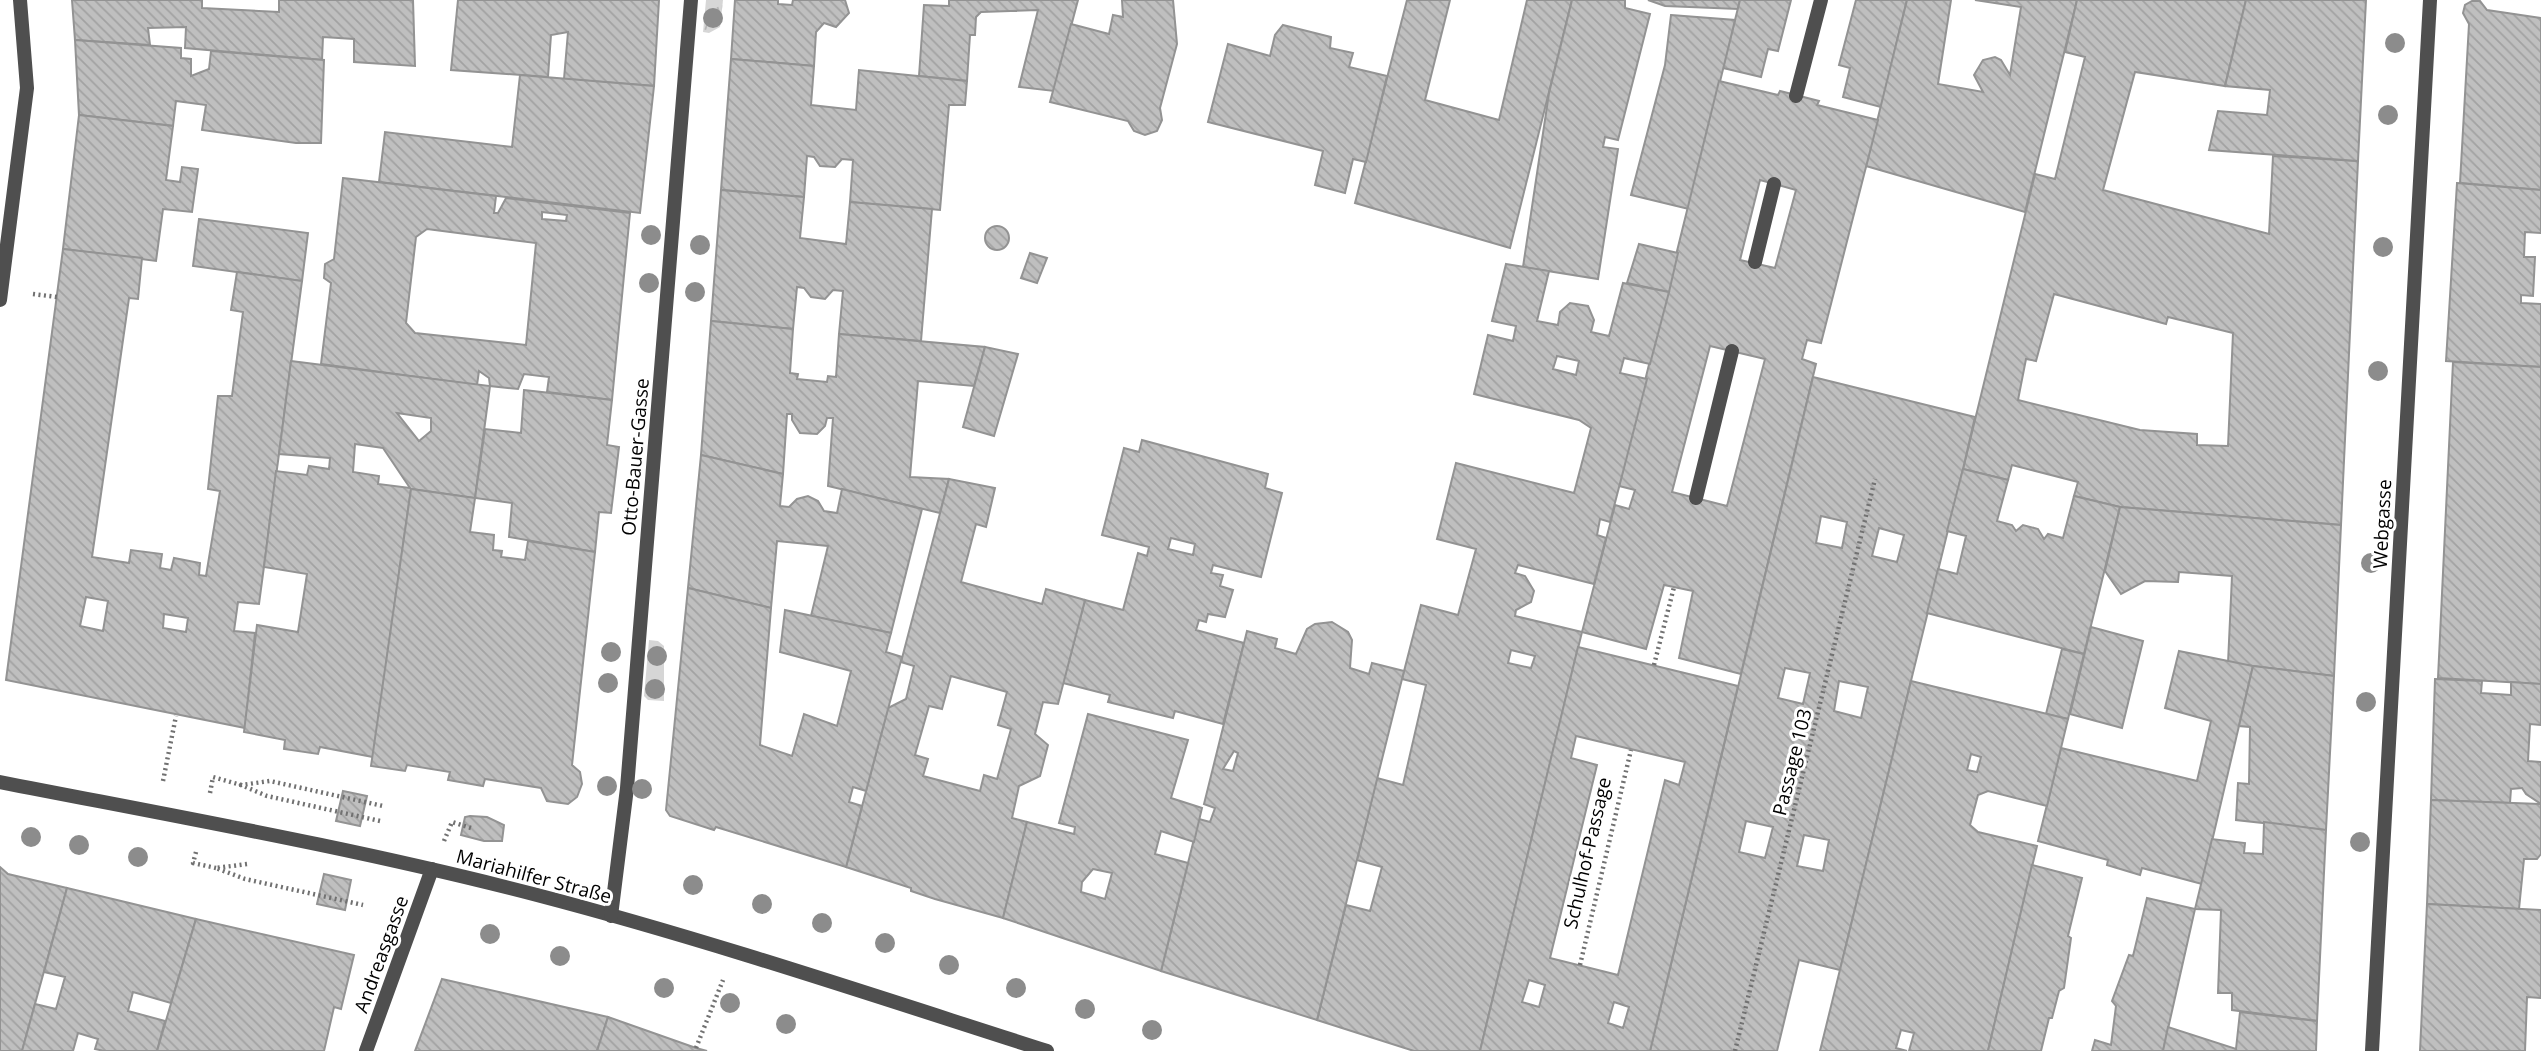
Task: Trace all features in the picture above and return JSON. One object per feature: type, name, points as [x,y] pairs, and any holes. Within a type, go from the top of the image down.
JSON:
[{"type":"street","points":[[0,300],[27,88],[20,0]]},
{"type":"street","name":"Otto-Bauer-Gasse","points":[[611,916],[628,774],[691,0]]},
{"type":"street","points":[[1796,96],[1821,0]]},
{"type":"street","name":"Webgasse","points":[[2372,1051],[2430,0]]},
{"type":"street","points":[[1755,262],[1774,184]]},
{"type":"street","points":[[1696,498],[1732,351]]},
{"type":"street","name":"Mariahilfer Straße","points":[[0,782],[432,869],[611,916],[734,952],[1047,1051]]},
{"type":"street","name":"Andreasgasse","points":[[366,1051],[432,869]]},
{"type":"path","name":"Passage 103","points":[[1735,1051],[1875,480]]},
{"type":"path","points":[[1654,665],[1674,587]]},
{"type":"path","points":[[156,812],[176,716]]},
{"type":"path","name":"Schulhof-Passage","points":[[1580,965],[1631,750]]},
{"type":"path","points":[[380,821],[267,796],[241,785],[270,781],[383,806]]},
{"type":"path","points":[[452,822],[471,828]]},
{"type":"path","points":[[194,863],[244,879],[363,905]]},
{"type":"path","points":[[216,868],[248,864]]},
{"type":"path","points":[[696,1048],[734,952]]},
{"type":"green space","points":[[706,0],[723,0],[720,27],[709,33],[703,32]]},
{"type":"green space","points":[[649,640],[658,641],[664,646],[664,701],[648,700],[644,696]]},
{"type":"building","points":[[72,0],[202,0],[202,8],[279,12],[279,0],[413,0],[415,66],[354,62],[354,39],[323,37],[322,60],[185,48],[186,27],[148,28],[150,45],[75,40]]},
{"type":"building","points":[[458,0],[659,0],[654,86],[564,79],[568,32],[551,35],[548,77],[451,70]]},
{"type":"building","points":[[735,0],[778,0],[778,4],[792,5],[793,0],[845,0],[849,13],[836,27],[824,23],[816,32],[814,66],[731,59]]},
{"type":"building","points":[[949,0],[1078,0],[1054,91],[1019,87],[1038,10],[981,12],[976,17],[975,35],[970,35],[967,81],[919,76],[924,5],[949,6]]},
{"type":"building","points":[[1122,0],[1173,0],[1177,44],[1160,108],[1162,120],[1157,131],[1145,135],[1134,131],[1128,121],[1050,102],[1071,24],[1109,34],[1113,15],[1123,17]]},
{"type":"building","points":[[1407,0],[1450,0],[1425,100],[1499,120],[1527,0],[1572,0],[1510,248],[1355,203]]},
{"type":"building","points":[[1572,0],[1625,0],[1625,8],[1650,14],[1618,140],[1605,137],[1603,147],[1618,149],[1598,279],[1523,267],[1549,93]]},
{"type":"building","points":[[1648,0],[1740,0],[1738,9],[1665,6]]},
{"type":"building","points":[[1740,0],[1791,0],[1778,51],[1768,49],[1761,77],[1723,68]]},
{"type":"building","points":[[1856,0],[1907,0],[1881,107],[1843,97],[1850,68],[1839,65]]},
{"type":"building","points":[[1907,0],[1951,0],[1938,84],[1983,92],[1974,75],[1983,60],[1995,57],[2001,60],[2010,75],[2021,7],[1975,0],[2077,0],[2025,212],[1866,166]]},
{"type":"building","points":[[2077,0],[2246,0],[2225,86],[2135,72],[2103,190],[2269,234],[2273,156],[2358,161],[2341,525],[2120,507],[2074,496],[2078,482],[2012,465],[2008,480],[1963,469],[2035,174],[2055,179],[2085,57],[2065,52]],"holes":[[[2054,294],[2166,324],[2168,317],[2233,333],[2228,446],[2197,445],[2197,434],[2140,430],[2018,400],[2026,359],[2036,361]]]},
{"type":"building","points":[[2246,0],[2366,0],[2358,161],[2209,150],[2218,111],[2267,115],[2270,90],[2225,86]]},
{"type":"building","points":[[2480,1],[2487,10],[2541,18],[2541,190],[2460,183],[2469,24],[2463,13],[2465,5]]},
{"type":"building","points":[[1671,15],[1735,20],[1689,209],[1631,195],[1665,65]]},
{"type":"building","points":[[1283,25],[1331,37],[1330,48],[1353,53],[1349,67],[1387,76],[1366,162],[1353,159],[1345,193],[1315,185],[1323,151],[1208,122],[1228,44],[1270,56],[1275,35]]},
{"type":"building","points":[[75,40],[181,48],[181,58],[191,59],[191,76],[209,69],[211,51],[324,60],[321,143],[296,143],[202,130],[206,105],[176,101],[173,126],[79,115]]},
{"type":"building","points":[[731,59],[814,66],[811,105],[856,110],[859,70],[967,81],[965,105],[949,105],[940,210],[850,202],[853,160],[842,159],[835,167],[820,166],[814,157],[807,156],[804,197],[721,190]]},
{"type":"building","points":[[520,75],[654,86],[640,213],[379,182],[385,132],[512,147]]},
{"type":"building","points":[[1719,81],[1778,95],[1780,91],[1819,101],[1817,105],[1878,120],[1821,343],[1807,340],[1802,359],[1816,364],[1741,674],[1679,658],[1693,591],[1664,585],[1646,649],[1582,632],[1615,505],[1629,509],[1635,490],[1619,486]],"holes":[[[1760,180],[1796,190],[1775,268],[1740,260]],[[1710,346],[1765,359],[1727,506],[1672,492]]]},
{"type":"building","points":[[79,115],[173,126],[166,180],[180,182],[182,167],[198,169],[192,212],[163,209],[156,261],[63,249]]},
{"type":"building","points":[[343,178],[496,196],[494,213],[498,213],[506,198],[630,213],[612,400],[547,392],[549,377],[524,374],[518,389],[490,386],[489,378],[479,371],[477,385],[321,364],[331,283],[324,278],[325,264],[334,259]],"holes":[[[542,212],[567,215],[566,221],[542,219]],[[427,229],[536,243],[526,345],[415,333],[406,323],[416,237]]]},
{"type":"building","points":[[2457,183],[2541,190],[2541,233],[2525,232],[2524,257],[2535,257],[2533,296],[2521,295],[2521,303],[2541,304],[2541,367],[2446,361]]},
{"type":"building","points":[[721,190],[804,197],[800,238],[846,244],[850,202],[932,209],[921,341],[839,334],[843,291],[833,290],[825,299],[811,297],[804,288],[797,287],[793,329],[711,321]]},
{"type":"building","points":[[199,219],[308,233],[302,281],[193,266]]},
{"type":"building","points":[[997,226],[1008,233],[1009,238],[1002,249],[997,250],[986,243],[985,238],[992,227]]},
{"type":"building","points":[[1639,244],[1678,253],[1669,292],[1627,283]]},
{"type":"building","points":[[63,249],[142,258],[138,299],[129,298],[92,557],[129,563],[131,550],[162,554],[160,568],[171,570],[174,558],[200,563],[199,575],[206,576],[220,491],[208,489],[218,396],[232,396],[243,312],[231,310],[237,272],[302,281],[259,604],[238,602],[234,631],[255,633],[245,728],[6,680]],"holes":[[[86,597],[108,601],[103,631],[80,626]],[[164,614],[188,618],[186,632],[163,628]]]},
{"type":"building","points":[[1030,253],[1047,258],[1037,283],[1021,278]]},
{"type":"building","points":[[1506,264],[1549,271],[1537,321],[1558,325],[1560,312],[1570,303],[1588,306],[1594,320],[1591,332],[1609,336],[1623,283],[1669,292],[1650,364],[1624,358],[1620,373],[1647,379],[1610,522],[1600,519],[1597,535],[1606,538],[1594,584],[1518,565],[1515,573],[1525,576],[1534,591],[1531,602],[1516,610],[1515,616],[1582,632],[1480,1051],[1414,1051],[1317,1020],[1346,905],[1370,911],[1382,867],[1357,860],[1377,778],[1403,785],[1426,685],[1402,679],[1421,605],[1458,615],[1476,549],[1437,539],[1456,463],[1574,493],[1591,428],[1579,420],[1474,394],[1488,335],[1513,341],[1516,326],[1492,321]],"holes":[[[1557,356],[1579,361],[1576,375],[1553,369]],[[1511,650],[1535,656],[1531,668],[1508,663]]]},
{"type":"building","points":[[711,321],[793,329],[790,373],[798,374],[797,379],[827,382],[828,376],[836,377],[839,334],[985,347],[974,386],[918,381],[910,477],[949,479],[940,513],[828,486],[833,418],[827,418],[825,426],[817,434],[800,433],[792,420],[792,414],[787,414],[783,474],[701,455]]},
{"type":"building","points":[[985,347],[1018,354],[994,436],[963,427]]},
{"type":"building","points":[[291,361],[490,386],[475,498],[411,489],[373,757],[320,747],[318,754],[284,749],[285,740],[244,732],[257,625],[298,632],[307,574],[264,567],[276,471],[307,475],[309,466],[329,469],[330,458],[279,454]],"holes":[[[397,413],[431,418],[431,431],[419,441]],[[355,444],[383,448],[410,488],[378,484],[379,476],[353,472]]]},
{"type":"building","points":[[2453,362],[2541,367],[2541,684],[2438,678]]},
{"type":"building","points":[[1813,377],[1975,417],[1840,970],[1799,960],[1777,1051],[1650,1051]],"holes":[[[1821,516],[1847,522],[1842,548],[1816,543]],[[1879,528],[1904,535],[1897,562],[1872,556]],[[1785,668],[1810,673],[1803,704],[1778,698]],[[1839,681],[1868,687],[1861,718],[1834,711]],[[1746,821],[1773,827],[1765,858],[1739,852]],[[1804,835],[1829,840],[1823,871],[1797,866]]]},
{"type":"building","points":[[524,390],[612,400],[607,445],[619,447],[611,513],[599,512],[595,552],[509,537],[512,503],[475,498],[485,429],[521,433]]},
{"type":"building","points":[[1142,440],[1268,474],[1265,488],[1282,493],[1261,577],[1213,565],[1211,573],[1223,575],[1220,586],[1233,590],[1225,617],[1208,614],[1206,622],[1199,620],[1196,630],[1244,643],[1223,724],[1175,711],[1173,718],[1108,702],[1110,695],[1063,683],[1085,600],[1123,610],[1138,553],[1147,556],[1149,547],[1102,535],[1124,448],[1139,452]],"holes":[[[1171,538],[1195,544],[1193,555],[1168,549]]]},
{"type":"building","points":[[701,455],[783,474],[780,506],[789,507],[797,499],[808,496],[818,501],[824,511],[837,513],[842,489],[922,509],[891,633],[811,616],[828,546],[777,541],[771,608],[688,588]]},
{"type":"building","points":[[1963,469],[2008,480],[1997,521],[2012,525],[2016,531],[2023,525],[2038,529],[2044,539],[2048,534],[2063,538],[2074,496],[2120,507],[2084,654],[1927,613],[1938,569],[1957,574],[1966,536],[1947,531]]},
{"type":"building","points":[[949,479],[995,488],[986,527],[976,524],[961,582],[1042,604],[1046,589],[1085,600],[1058,704],[1043,702],[1035,734],[1048,745],[1040,776],[1019,786],[1012,818],[1027,822],[1003,918],[935,899],[911,891],[911,888],[846,867],[888,708],[906,699],[914,666],[901,662]],"holes":[[[951,676],[1007,692],[998,725],[1011,729],[997,779],[984,775],[980,791],[923,776],[928,759],[915,755],[929,706],[942,709]]]},
{"type":"building","points":[[411,489],[475,498],[470,532],[494,535],[493,550],[502,551],[501,557],[525,560],[528,541],[595,552],[572,765],[580,772],[582,784],[577,797],[568,804],[547,801],[541,788],[485,779],[483,786],[448,780],[450,772],[407,765],[405,771],[371,766]]},
{"type":"building","points":[[2120,507],[2341,525],[2334,676],[2228,663],[2232,576],[2179,572],[2178,582],[2145,581],[2121,594],[2105,571]]},
{"type":"building","points":[[688,588],[771,608],[760,745],[792,756],[804,714],[837,726],[851,671],[780,652],[785,610],[891,633],[886,652],[902,657],[866,791],[853,787],[849,802],[862,806],[846,867],[716,827],[714,830],[670,816],[666,810]]},
{"type":"building","points":[[1332,622],[1348,632],[1352,640],[1350,668],[1369,674],[1372,663],[1404,671],[1317,1020],[1161,971],[1199,819],[1210,822],[1215,808],[1204,804],[1247,631],[1277,639],[1275,648],[1296,654],[1307,629],[1315,624]],"holes":[[[1234,751],[1238,753],[1233,771],[1223,769]]]},
{"type":"building","points":[[2091,627],[2143,641],[2122,728],[2070,714]]},
{"type":"building","points":[[1578,647],[1738,686],[1650,1051],[1480,1051]],"holes":[[[1576,736],[1685,762],[1679,785],[1665,780],[1618,975],[1550,958],[1597,765],[1571,758]],[[1529,980],[1545,985],[1539,1007],[1522,1002]],[[1614,1002],[1629,1007],[1623,1028],[1608,1023]]]},
{"type":"building","points":[[2062,649],[2084,654],[2068,719],[2046,714]]},
{"type":"building","points":[[2179,651],[2253,666],[2202,884],[2142,868],[2140,875],[2107,865],[2108,860],[2038,841],[2061,748],[2197,781],[2211,721],[2165,708]]},
{"type":"building","points":[[2253,666],[2334,676],[2326,830],[2236,820],[2238,783],[2249,784],[2250,727],[2239,726]]},
{"type":"building","points":[[2435,679],[2482,681],[2481,693],[2511,695],[2511,682],[2541,684],[2541,725],[2530,724],[2528,761],[2541,762],[2541,804],[2522,788],[2511,789],[2510,803],[2431,800]]},
{"type":"building","points":[[1911,681],[2068,719],[2047,806],[1988,791],[1978,795],[1970,825],[1978,832],[2037,846],[1988,1051],[1909,1051],[1914,1033],[1901,1030],[1896,1048],[1907,1051],[1820,1051]],"holes":[[[1971,754],[1981,757],[1977,772],[1967,770]]]},
{"type":"building","points":[[1088,714],[1188,740],[1171,798],[1202,808],[1194,842],[1161,831],[1155,854],[1188,863],[1161,971],[1003,918],[1027,822],[1074,834],[1075,827],[1059,823]],"holes":[[[1093,869],[1112,873],[1105,899],[1081,892],[1082,882]]]},
{"type":"building","points":[[343,791],[367,796],[360,826],[336,821]]},
{"type":"building","points":[[2431,800],[2541,804],[2541,854],[2537,859],[2524,859],[2519,909],[2427,904]]},
{"type":"building","points":[[465,817],[487,817],[504,825],[502,841],[484,841],[461,835]]},
{"type":"building","points":[[2264,822],[2326,830],[2317,1021],[2232,1010],[2232,993],[2218,993],[2221,910],[2195,909],[2212,839],[2245,843],[2244,853],[2263,854]]},
{"type":"building","points":[[2032,865],[2082,878],[2068,936],[2071,938],[2064,988],[2059,991],[2052,1018],[2049,1018],[2041,1051],[1988,1051]]},
{"type":"building","points":[[0,867],[8,874],[67,888],[22,1051],[0,1051]]},
{"type":"building","points":[[324,874],[351,880],[345,910],[317,904]]},
{"type":"building","points":[[67,888],[196,919],[171,1003],[133,992],[128,1011],[165,1021],[157,1051],[95,1049],[98,1039],[78,1033],[73,1051],[22,1051],[35,1004],[56,1009],[65,977],[44,972]]},
{"type":"building","points":[[2147,898],[2195,909],[2163,1051],[2092,1051],[2095,1040],[2111,1045],[2116,1006],[2112,1001],[2129,955],[2133,956]]},
{"type":"building","points":[[2427,904],[2541,910],[2541,998],[2527,997],[2525,1051],[2420,1051]]},
{"type":"building","points":[[196,919],[354,955],[341,1009],[334,1007],[324,1051],[157,1051]]},
{"type":"building","points":[[442,979],[608,1017],[597,1051],[415,1051]]},
{"type":"building","points":[[2240,1012],[2317,1021],[2316,1051],[2163,1051],[2168,1027],[2236,1049]]},
{"type":"building","points":[[608,1017],[696,1048],[707,1051],[597,1051]]}]
